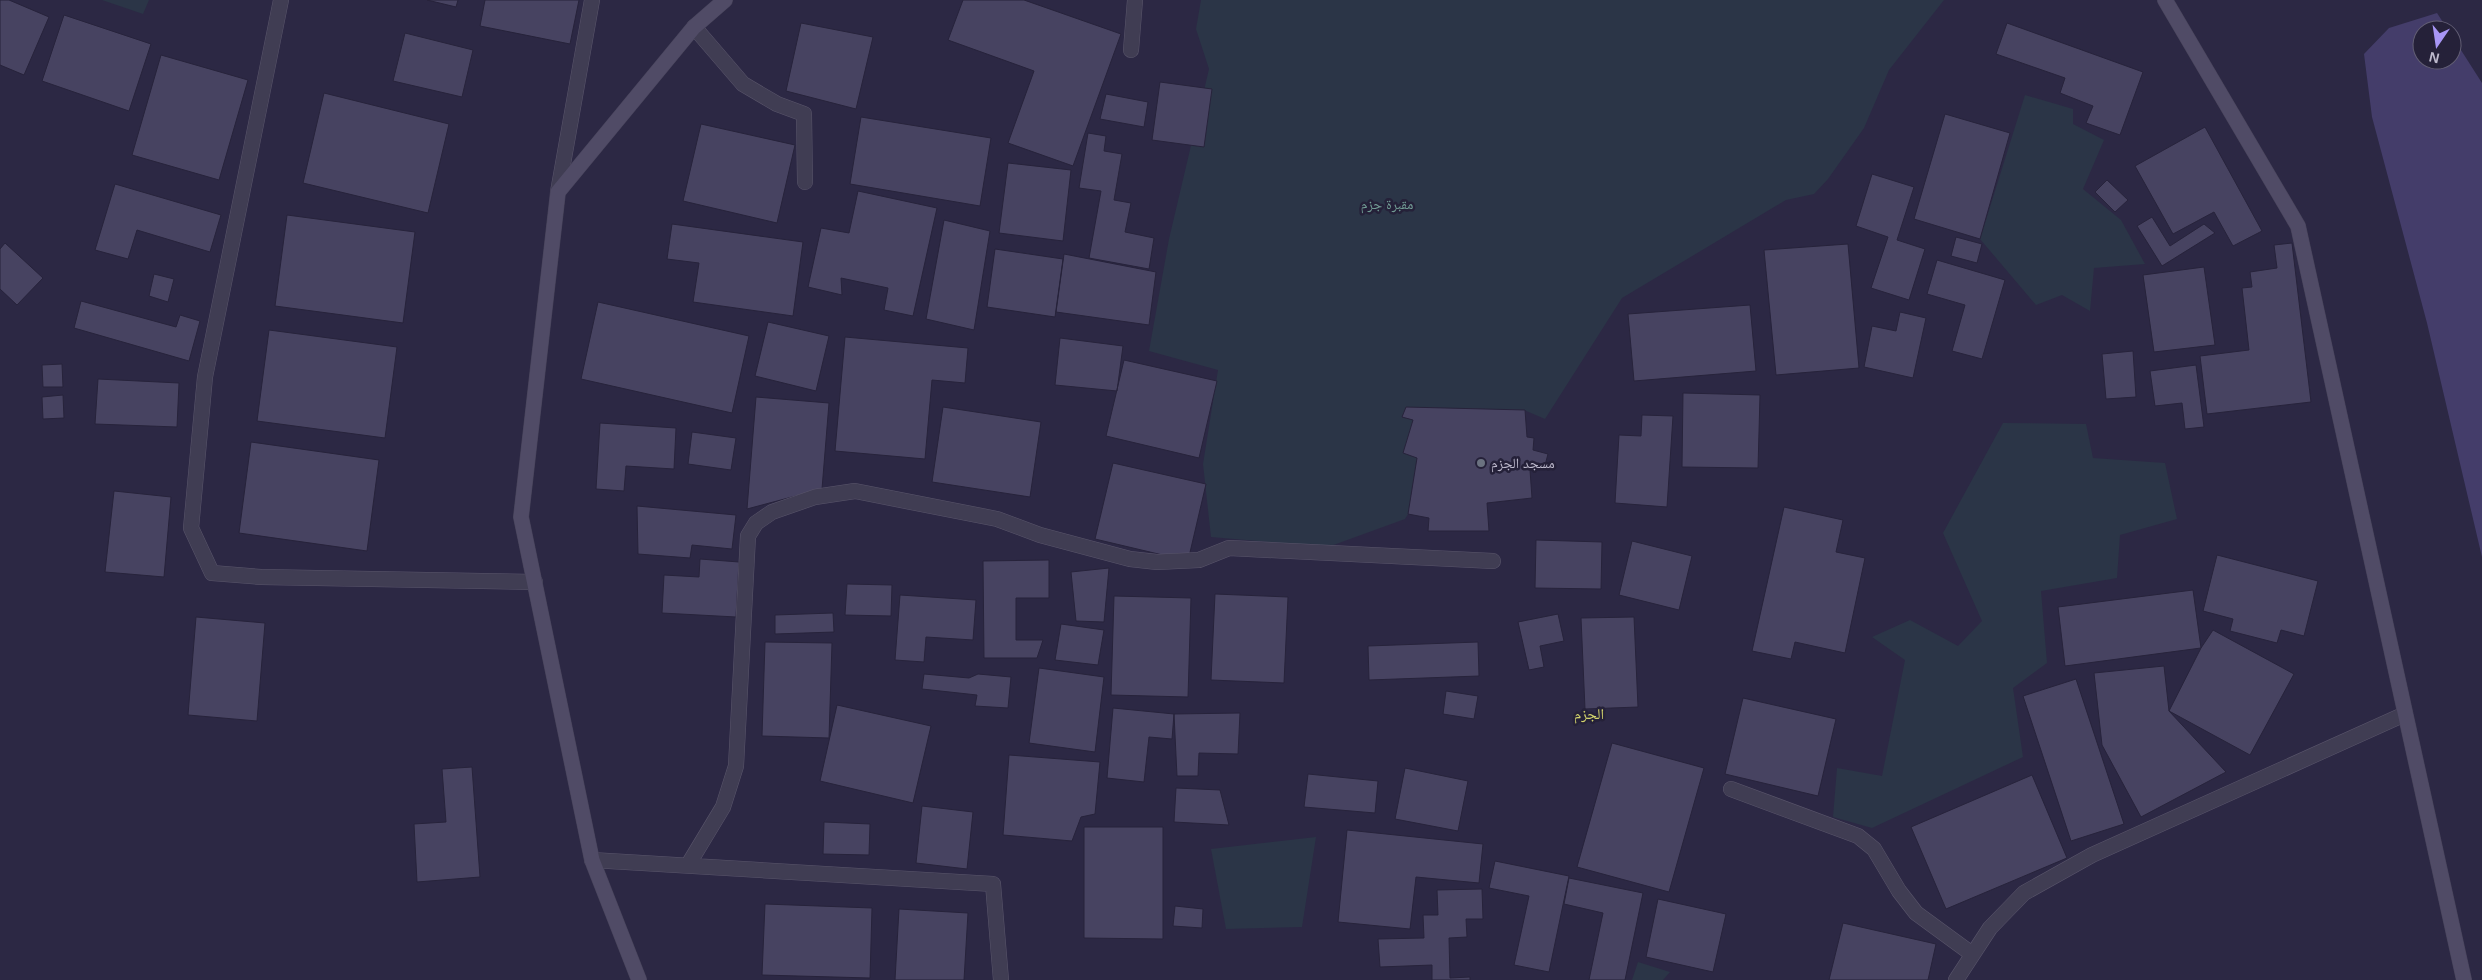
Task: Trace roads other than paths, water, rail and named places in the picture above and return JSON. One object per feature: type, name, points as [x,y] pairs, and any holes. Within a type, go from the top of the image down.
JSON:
[{"type":"street","points":[[281,0],[205,377],[191,528],[212,573],[261,578],[535,582]]},
{"type":"street","points":[[592,0],[558,192],[521,517],[592,860],[638,980]]},
{"type":"street","points":[[558,192],[694,27],[725,0]]},
{"type":"street","points":[[1131,50],[1135,0]]},
{"type":"street","points":[[2165,0],[2256,160],[2298,226],[2464,980]]},
{"type":"street","points":[[694,27],[743,84],[777,104],[804,114],[805,182]]},
{"type":"street","points":[[688,865],[723,807],[736,766],[748,536],[756,524],[772,512],[815,497],[855,491],[997,519],[1040,535],[1130,559],[1157,562],[1200,560],[1229,548],[1493,561]]},
{"type":"street","points":[[1956,980],[1990,928],[2024,893],[2092,855],[2405,714]]},
{"type":"street","points":[[1731,788],[1858,836],[1874,849],[1899,892],[1916,913],[1972,954]]},
{"type":"street","points":[[592,860],[993,884],[1001,980]]},
{"type":"place","name":"مسجد الجزم","points":[[1481,463]]},
{"type":"district","name":"الجزم","points":[[1589,714]]},
{"type":"park label","name":"مقبرة جزم","points":[[1387,204]]}]
